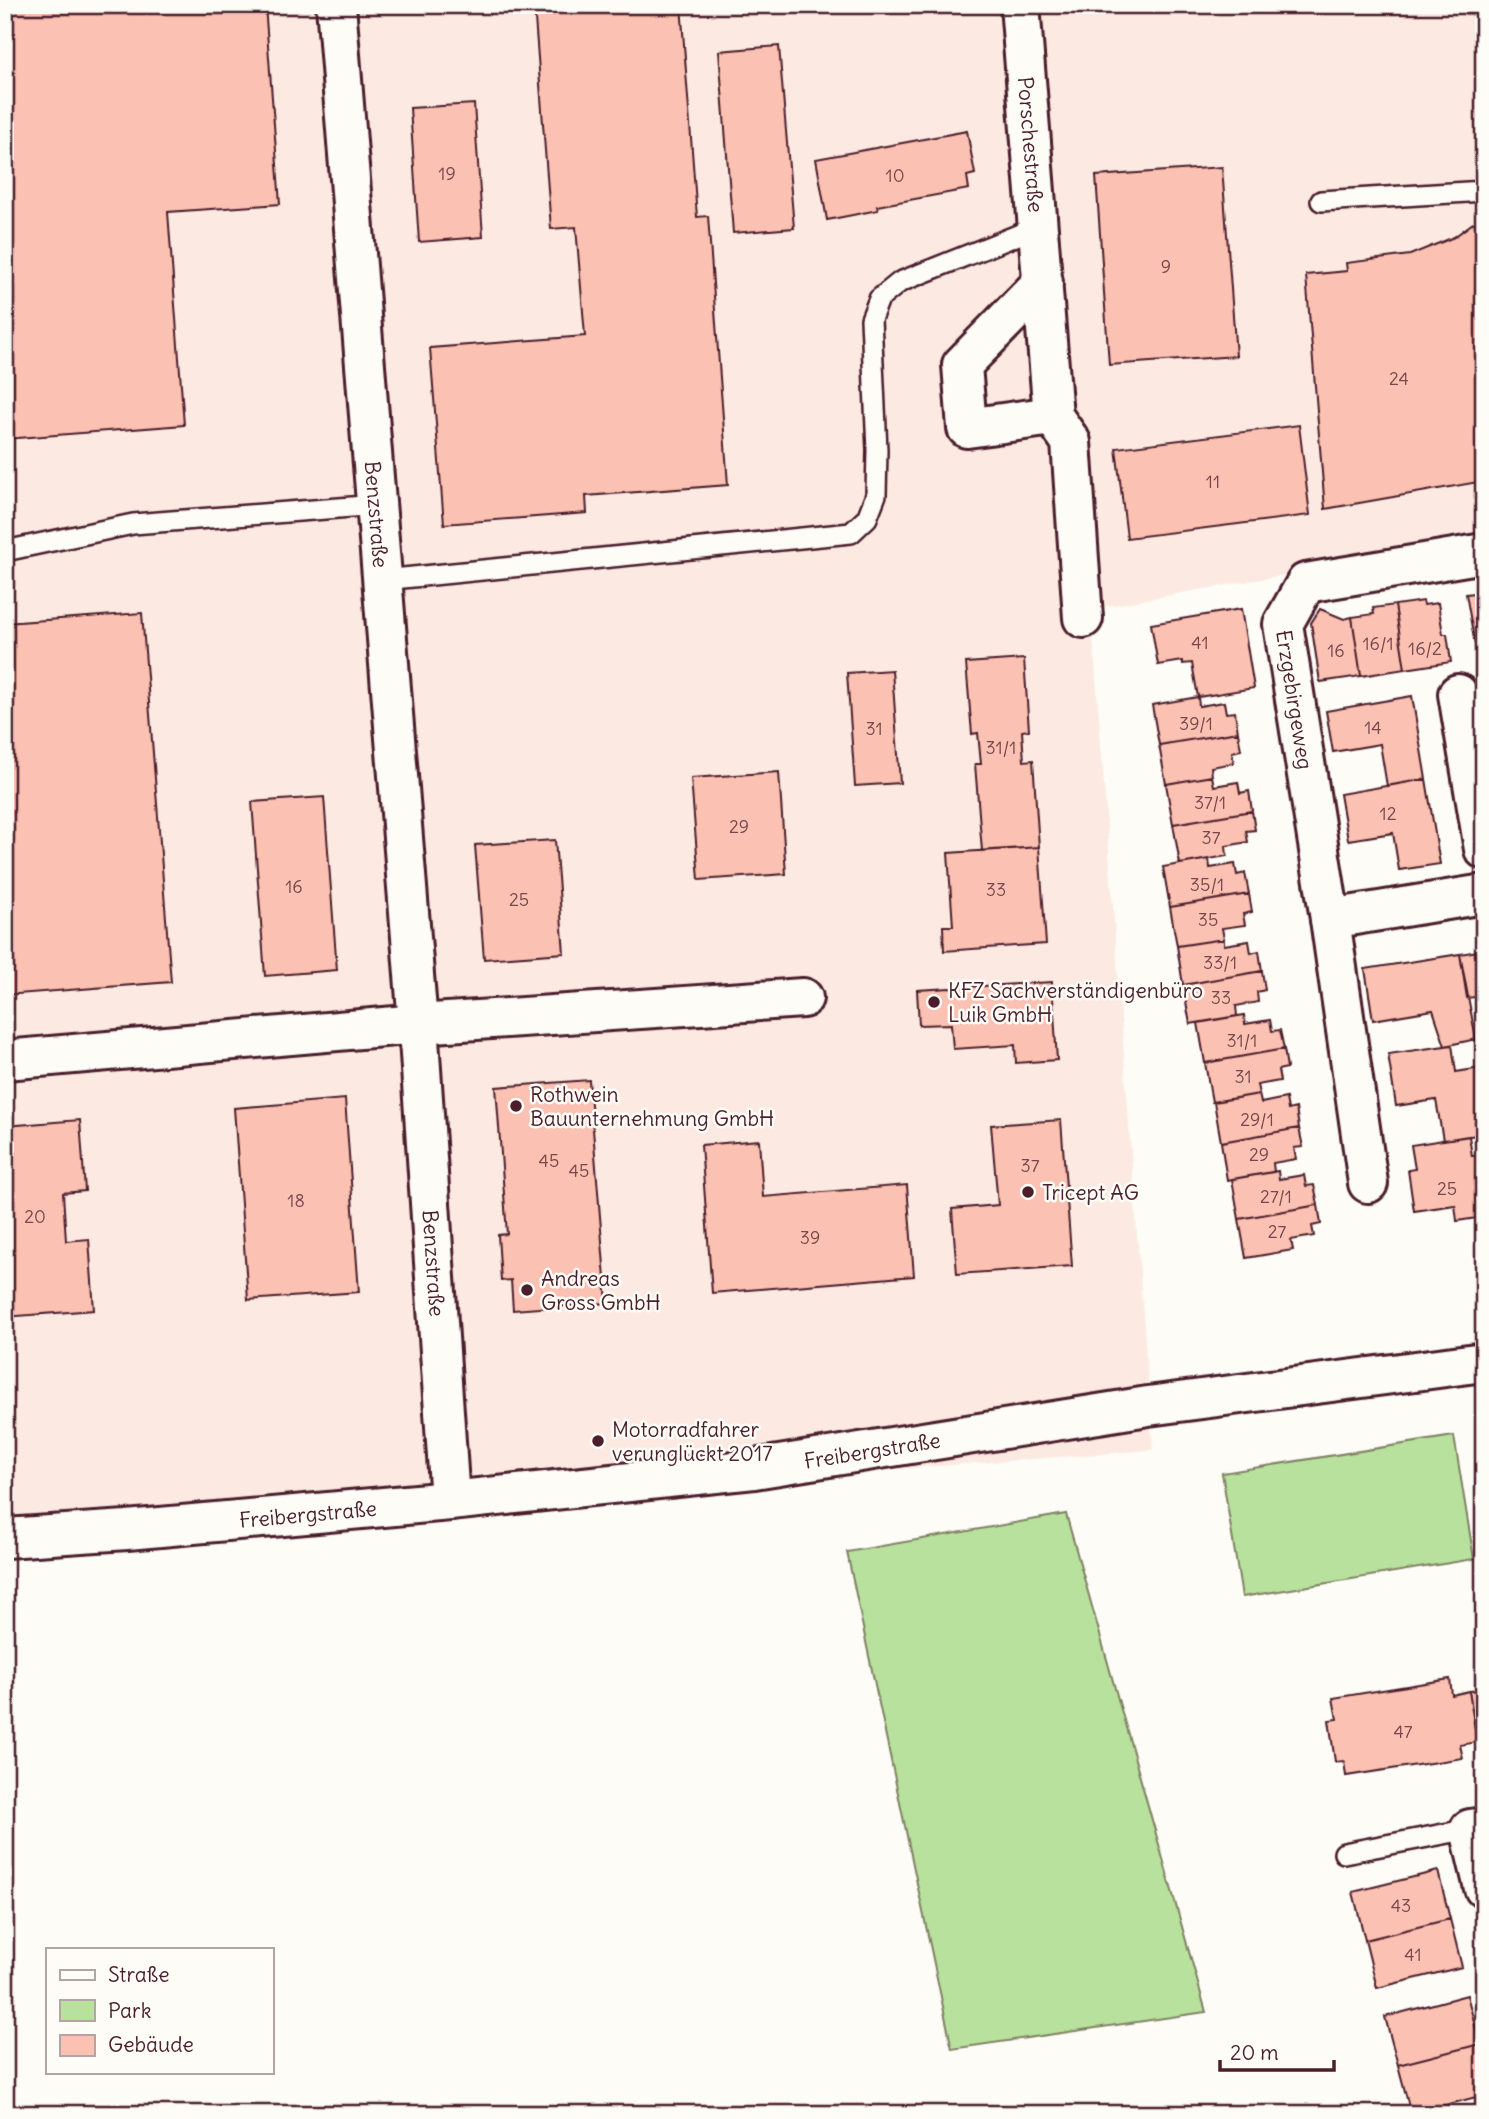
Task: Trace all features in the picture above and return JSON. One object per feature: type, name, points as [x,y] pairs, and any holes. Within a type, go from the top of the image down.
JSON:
[{"type":"street","name":"Benzstraße","points":[[336,5],[418,1024],[450,1501]]},
{"type":"street","name":"Porschestraße","points":[[1020,5],[1053,416],[1070,442],[1083,618]]},
{"type":"street","points":[[1042,282],[962,365],[967,428],[1053,416]]},
{"type":"street","name":"Erzgebirgeweg","points":[[1368,1184],[1330,919],[1283,624],[1306,583],[1484,552]]},
{"type":"street","points":[[1458,694],[1484,849]]},
{"type":"street","points":[[1330,919],[1484,894]]},
{"type":"street","points":[[5,1060],[418,1024],[803,999]]},
{"type":"street","name":"Freibergstraße","points":[[5,1538],[127,1530],[450,1501],[754,1469],[1148,1406],[1484,1362]]},
{"type":"street","points":[[1477,1828],[1484,1888]]},
{"type":"lane","points":[[1321,201],[1484,191]]},
{"type":"lane","points":[[383,580],[851,533],[867,518],[876,495],[877,450],[871,319],[879,299],[900,282],[1038,226]]},
{"type":"lane","points":[[5,551],[132,524],[377,505]]},
{"type":"lane","points":[[1344,1853],[1477,1828]]},
{"type":"shaded area","points":[[5,5],[1484,5],[1484,540],[1091,609],[1153,1450],[390,1507],[5,1524]]},
{"type":"green space","points":[[1454,1436],[1474,1559],[1242,1597],[1222,1473]]},
{"type":"green space","points":[[1066,1514],[1206,2012],[952,2049],[847,1552]]},
{"type":"building","points":[[5,5],[265,5],[280,204],[168,212],[184,425],[5,439]]},
{"type":"building","points":[[534,5],[681,5],[697,217],[708,216],[728,485],[586,496],[587,513],[444,524],[430,348],[585,336],[576,227],[551,229]]},
{"type":"building","points":[[779,46],[794,228],[733,233],[719,51]]},
{"type":"building","points":[[474,104],[483,237],[419,242],[410,108]]},
{"type":"building","points":[[967,131],[975,174],[967,176],[969,189],[877,206],[878,210],[827,220],[816,159]]},
{"type":"building","points":[[1222,167],[1236,356],[1109,365],[1096,176]]},
{"type":"building","points":[[1473,223],[1484,223],[1484,481],[1325,509],[1306,275],[1347,271],[1346,263],[1410,255],[1454,237]]},
{"type":"building","points":[[1299,425],[1310,515],[1127,538],[1116,448]]},
{"type":"building","points":[[1484,592],[1484,655],[1477,656],[1466,594]]},
{"type":"building","points":[[1423,601],[1424,605],[1438,603],[1443,634],[1447,634],[1451,662],[1405,669],[1395,605]]},
{"type":"building","points":[[1395,605],[1405,669],[1361,676],[1352,617],[1374,614],[1373,608]]},
{"type":"building","points":[[1241,609],[1254,688],[1198,697],[1192,663],[1183,664],[1183,661],[1158,665],[1151,624]]},
{"type":"building","points":[[1320,609],[1344,619],[1352,617],[1361,676],[1320,682],[1311,623]]},
{"type":"building","points":[[142,613],[171,982],[5,995],[5,623]]},
{"type":"building","points":[[1024,659],[1029,730],[1022,731],[1024,761],[1033,760],[1039,847],[982,851],[975,764],[981,764],[978,733],[972,734],[966,663]]},
{"type":"building","points":[[892,670],[900,783],[855,786],[847,673]]},
{"type":"building","points":[[1412,696],[1426,779],[1387,786],[1380,744],[1333,752],[1326,711]]},
{"type":"building","points":[[1198,697],[1199,706],[1224,702],[1226,713],[1235,712],[1238,732],[1159,745],[1152,705]]},
{"type":"building","points":[[1238,732],[1241,750],[1232,752],[1234,763],[1211,767],[1212,776],[1166,784],[1159,745]]},
{"type":"building","points":[[779,772],[786,874],[699,880],[691,778]]},
{"type":"building","points":[[1212,776],[1214,786],[1238,782],[1240,793],[1249,791],[1252,811],[1173,824],[1166,784]]},
{"type":"building","points":[[1426,779],[1440,864],[1399,870],[1393,833],[1348,840],[1340,794]]},
{"type":"building","points":[[324,797],[337,970],[265,976],[252,802]]},
{"type":"building","points":[[1252,811],[1255,830],[1246,831],[1248,842],[1226,846],[1227,856],[1180,864],[1173,824]]},
{"type":"building","points":[[555,840],[564,953],[484,959],[475,845]]},
{"type":"building","points":[[1039,847],[1046,944],[944,951],[943,926],[953,926],[948,853]]},
{"type":"building","points":[[1209,859],[1210,868],[1235,864],[1237,875],[1245,873],[1249,894],[1170,907],[1163,867]]},
{"type":"building","points":[[1249,894],[1252,912],[1243,914],[1245,925],[1222,928],[1224,939],[1177,946],[1170,907]]},
{"type":"building","points":[[1224,939],[1224,945],[1249,941],[1251,953],[1259,951],[1262,971],[1183,985],[1177,946]]},
{"type":"building","points":[[1484,950],[1484,996],[1467,998],[1460,954]]},
{"type":"building","points":[[1460,954],[1476,1039],[1445,1046],[1433,1010],[1373,1020],[1365,969]]},
{"type":"building","points":[[1262,971],[1265,990],[1257,992],[1258,1002],[1236,1006],[1237,1016],[1190,1024],[1183,985]]},
{"type":"building","points":[[1052,982],[1057,1060],[1016,1063],[1015,1045],[953,1049],[951,1024],[919,1025],[917,990]]},
{"type":"building","points":[[1244,1015],[1245,1024],[1270,1020],[1272,1031],[1280,1030],[1284,1049],[1205,1063],[1198,1023]]},
{"type":"building","points":[[1484,1037],[1484,1085],[1483,1085],[1476,1039]]},
{"type":"building","points":[[1452,1045],[1456,1072],[1481,1068],[1484,1134],[1443,1140],[1436,1100],[1396,1106],[1388,1054]]},
{"type":"building","points":[[1284,1049],[1287,1068],[1278,1070],[1280,1081],[1257,1085],[1259,1094],[1212,1102],[1205,1063]]},
{"type":"building","points":[[589,1080],[607,1303],[513,1310],[511,1280],[501,1281],[498,1235],[507,1234],[496,1087]]},
{"type":"building","points":[[1259,1094],[1261,1103],[1286,1098],[1288,1110],[1296,1108],[1299,1128],[1221,1142],[1214,1102]]},
{"type":"building","points":[[345,1099],[359,1292],[248,1300],[234,1108]]},
{"type":"building","points":[[80,1120],[85,1191],[63,1193],[66,1241],[89,1239],[94,1310],[5,1317],[5,1126]]},
{"type":"building","points":[[1061,1120],[1072,1266],[957,1274],[952,1209],[998,1205],[991,1125]]},
{"type":"building","points":[[1299,1128],[1303,1147],[1294,1148],[1296,1159],[1273,1163],[1274,1172],[1227,1180],[1221,1142]]},
{"type":"building","points":[[1469,1136],[1472,1156],[1484,1154],[1484,1217],[1457,1221],[1455,1205],[1414,1211],[1408,1170],[1415,1169],[1411,1145]]},
{"type":"building","points":[[759,1140],[763,1197],[907,1185],[914,1276],[712,1293],[701,1145]]},
{"type":"building","points":[[1278,1171],[1279,1179],[1304,1175],[1306,1186],[1314,1185],[1318,1205],[1239,1219],[1232,1179]]},
{"type":"building","points":[[1318,1205],[1321,1224],[1312,1226],[1314,1236],[1291,1240],[1293,1250],[1246,1258],[1239,1219]]},
{"type":"building","points":[[1450,1679],[1452,1695],[1469,1691],[1477,1742],[1460,1745],[1463,1758],[1346,1776],[1344,1761],[1335,1762],[1329,1720],[1337,1719],[1333,1698]]},
{"type":"building","points":[[1484,1689],[1484,1741],[1477,1742],[1469,1691]]},
{"type":"building","points":[[1438,1871],[1450,1919],[1365,1940],[1353,1892]]},
{"type":"building","points":[[1450,1919],[1462,1967],[1377,1988],[1365,1940]]},
{"type":"building","points":[[1467,1995],[1480,2044],[1398,2065],[1385,2017]]},
{"type":"building","points":[[1480,2044],[1484,2058],[1484,2095],[1411,2114],[1398,2065]]},
{"type":"place","name":"KFZ Sachverständigenbüro Luik GmbH","points":[[934,1002]]},
{"type":"place","name":"Rothwein Bauunternehmung GmbH","points":[[516,1106]]},
{"type":"place","name":"Tricept AG","points":[[1028,1192]]},
{"type":"place","name":"Andreas Gross GmbH","points":[[527,1290]]},
{"type":"place","name":"Motorradfahrer verunglückt 2017","points":[[598,1441]]}]
